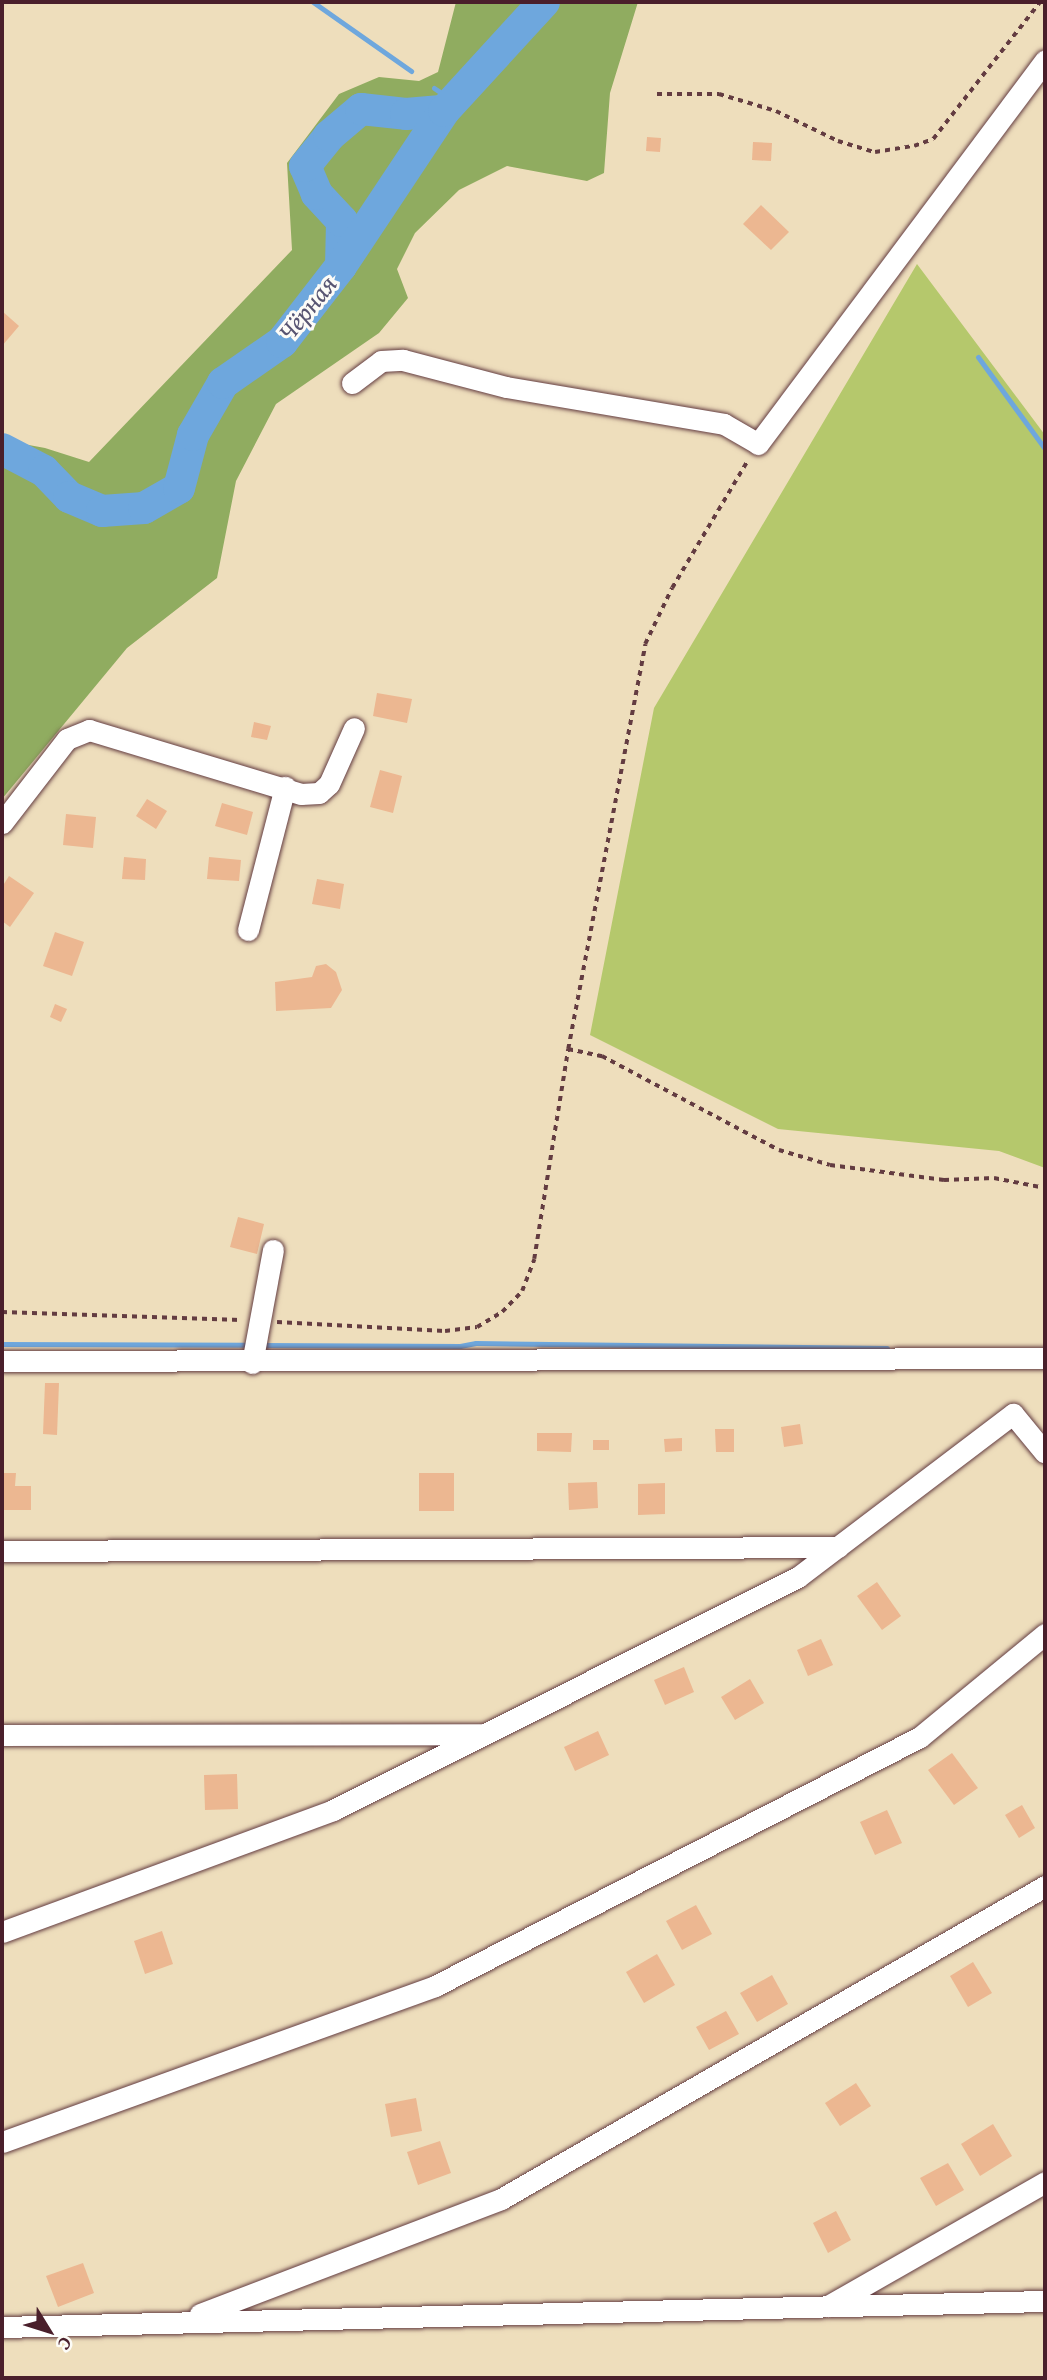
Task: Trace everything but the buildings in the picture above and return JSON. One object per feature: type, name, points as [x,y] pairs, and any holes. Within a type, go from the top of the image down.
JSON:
[{"type":"street","points":[[352,383],[381,360],[403,360],[506,387],[724,424],[758,444],[887,267],[1045,61]]},
{"type":"street","points":[[2,823],[67,739],[89,730],[301,794],[319,793],[329,784],[354,728]]},
{"type":"street","points":[[248,930],[285,787]]},
{"type":"street","points":[[252,1363],[273,1250]]},
{"type":"street","points":[[2,1361],[252,1363],[1045,1358]]},
{"type":"street","points":[[2,1932],[333,1810],[798,1577],[1013,1414],[1045,1453]]},
{"type":"street","points":[[2,1552],[838,1547]]},
{"type":"street","points":[[2,2142],[435,1986],[919,1737],[1045,1634]]},
{"type":"street","points":[[2,1735],[487,1734]]},
{"type":"street","points":[[187,2319],[501,2199],[1045,1886]]},
{"type":"street","points":[[825,2308],[1045,2182]]},
{"type":"street","points":[[2,2327],[187,2319],[825,2308],[1045,2301]]},
{"type":"path","points":[[657,94],[719,94],[776,111],[838,141],[875,152],[914,146],[933,139],[1040,2]]},
{"type":"path","points":[[2,1312],[445,1331],[477,1327],[502,1312],[522,1291],[534,1259],[568,1049],[645,643],[717,508],[758,444]]},
{"type":"path","points":[[568,1049],[602,1056],[779,1150],[831,1165],[944,1180],[994,1178],[1045,1188]]},
{"type":"green space","points":[[456,2],[638,2],[610,93],[604,173],[587,181],[507,166],[459,190],[415,233],[397,269],[408,298],[379,333],[276,404],[236,481],[217,578],[127,648],[2,799],[2,440],[45,448],[89,462],[292,250],[287,163],[339,94],[379,77],[419,81],[438,72]]},
{"type":"green space","points":[[917,264],[1045,435],[1045,1168],[999,1151],[778,1129],[590,1035],[654,708]]},
{"type":"waterway","points":[[313,2],[411,71]]},
{"type":"waterway","name":"Чёрная","points":[[2,449],[44,471],[69,497],[102,511],[144,508],[179,488],[193,435],[223,383],[282,342],[341,266],[444,111],[544,2]]},
{"type":"waterway","points":[[434,88],[453,101]]},
{"type":"waterway","points":[[341,266],[342,221],[317,194],[305,166],[329,136],[361,109],[406,114],[444,111]]},
{"type":"waterway","points":[[978,357],[1045,449]]},
{"type":"waterway","points":[[260,1345],[460,1346],[476,1343],[887,1348]]},
{"type":"waterway","points":[[2,1344],[251,1345]]}]
